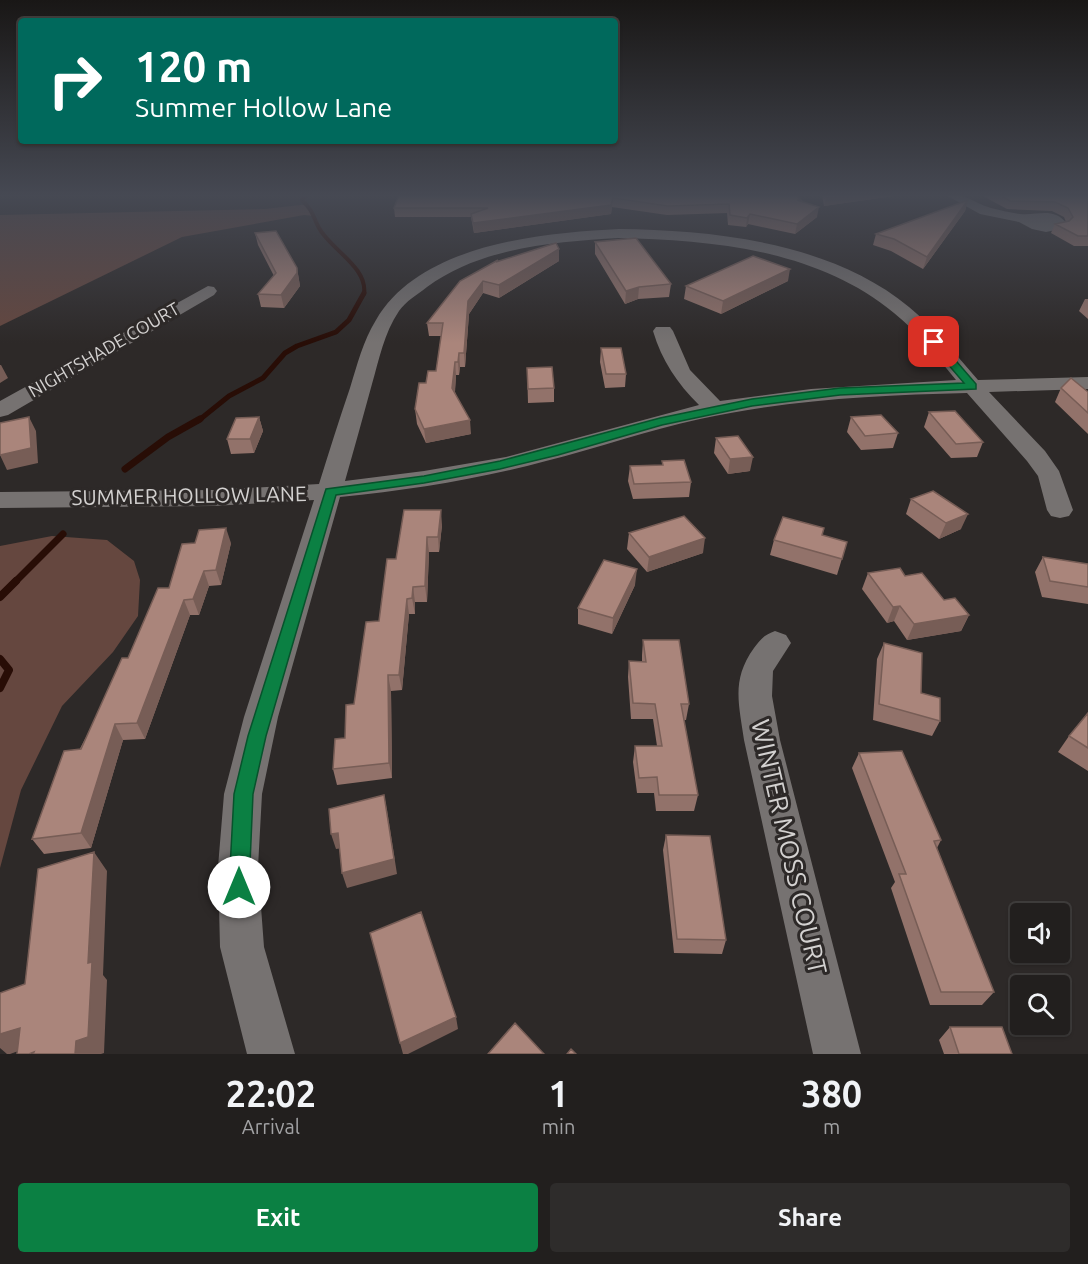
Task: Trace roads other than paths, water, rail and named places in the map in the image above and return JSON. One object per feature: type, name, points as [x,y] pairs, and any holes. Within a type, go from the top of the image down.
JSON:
[{"type":"street","points":[[271,1054],[242,947],[238,867],[243,794],[261,717],[380,326],[402,297],[447,267],[487,252],[525,244]]},
{"type":"street","points":[[744,244],[813,263],[856,281],[892,302],[921,327],[1036,456],[1050,476],[1060,510]]},
{"type":"street","name":"NIGHTSHADE COURT","points":[[0,410],[207,291]]},
{"type":"street","points":[[663,331],[669,351],[681,374],[716,409]]},
{"type":"street","name":"SUMMER HOLLOW LANE","points":[[0,500],[215,498],[330,492],[424,480],[500,465],[716,409],[840,392],[1088,383]]},
{"type":"street","name":"WINTER MOSS COURT","points":[[775,643],[757,669],[755,696],[762,740],[837,1054]]},
{"type":"waterway","points":[[333,244],[355,267],[364,284],[364,293]]},
{"type":"waterway","points":[[198,421],[229,396],[263,378],[285,353],[297,346],[336,332],[349,320],[364,293]]},
{"type":"waterway","points":[[125,469],[168,437],[200,419]]},
{"type":"waterway","points":[[0,597],[63,534]]},
{"type":"waterway","points":[[0,659],[9,670],[0,688]]}]
